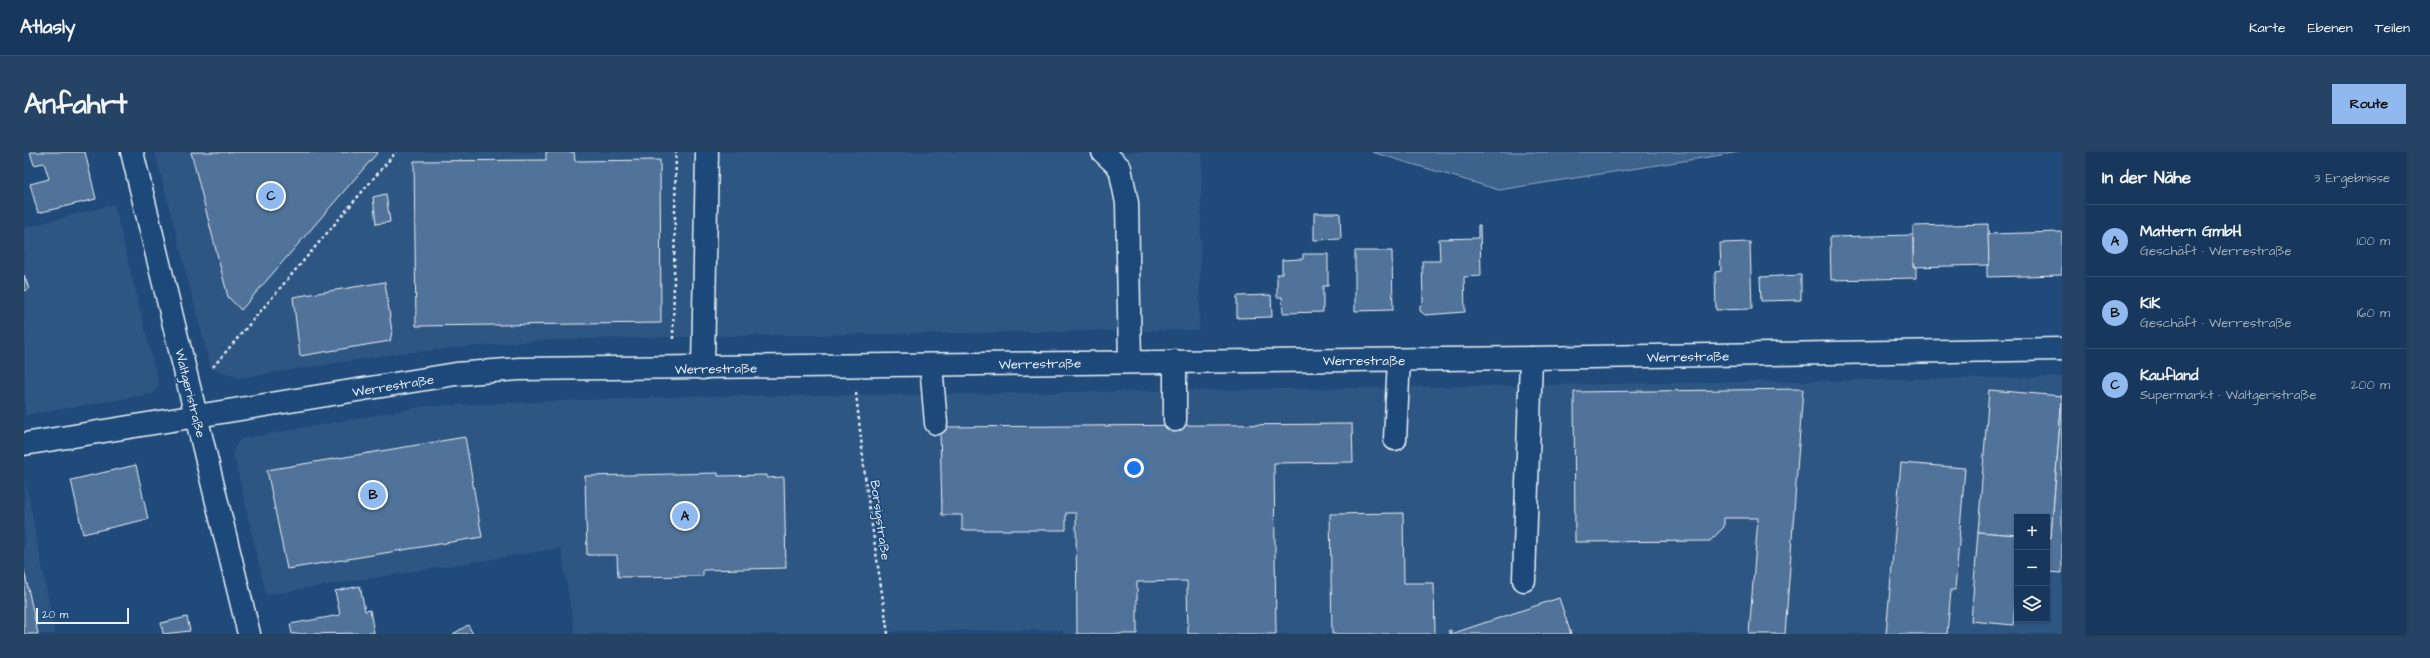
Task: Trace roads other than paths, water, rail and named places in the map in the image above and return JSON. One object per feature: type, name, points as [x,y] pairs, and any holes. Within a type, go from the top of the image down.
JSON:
[{"type":"main road","name":"Waltgeristraße","points":[[132,152],[249,634]]},
{"type":"main road","points":[[703,368],[706,152]]},
{"type":"main road","points":[[1103,152],[1120,168],[1127,203],[1130,362]]},
{"type":"main road","name":"Werrestraße","points":[[24,444],[197,418],[456,374],[519,369],[672,369],[1175,361],[1399,360],[2062,349]]},
{"type":"main road","points":[[1524,580],[1531,358]]},
{"type":"main road","points":[[1395,439],[1399,360]]},
{"type":"main road","points":[[1175,361],[1175,420]]},
{"type":"main road","points":[[931,365],[936,423]]},
{"type":"place","name":"Kaufland","points":[[271,196]]},
{"type":"place","name":"KiK","points":[[373,495]]},
{"type":"place","name":"Mattern GmbH","points":[[685,516]]}]
